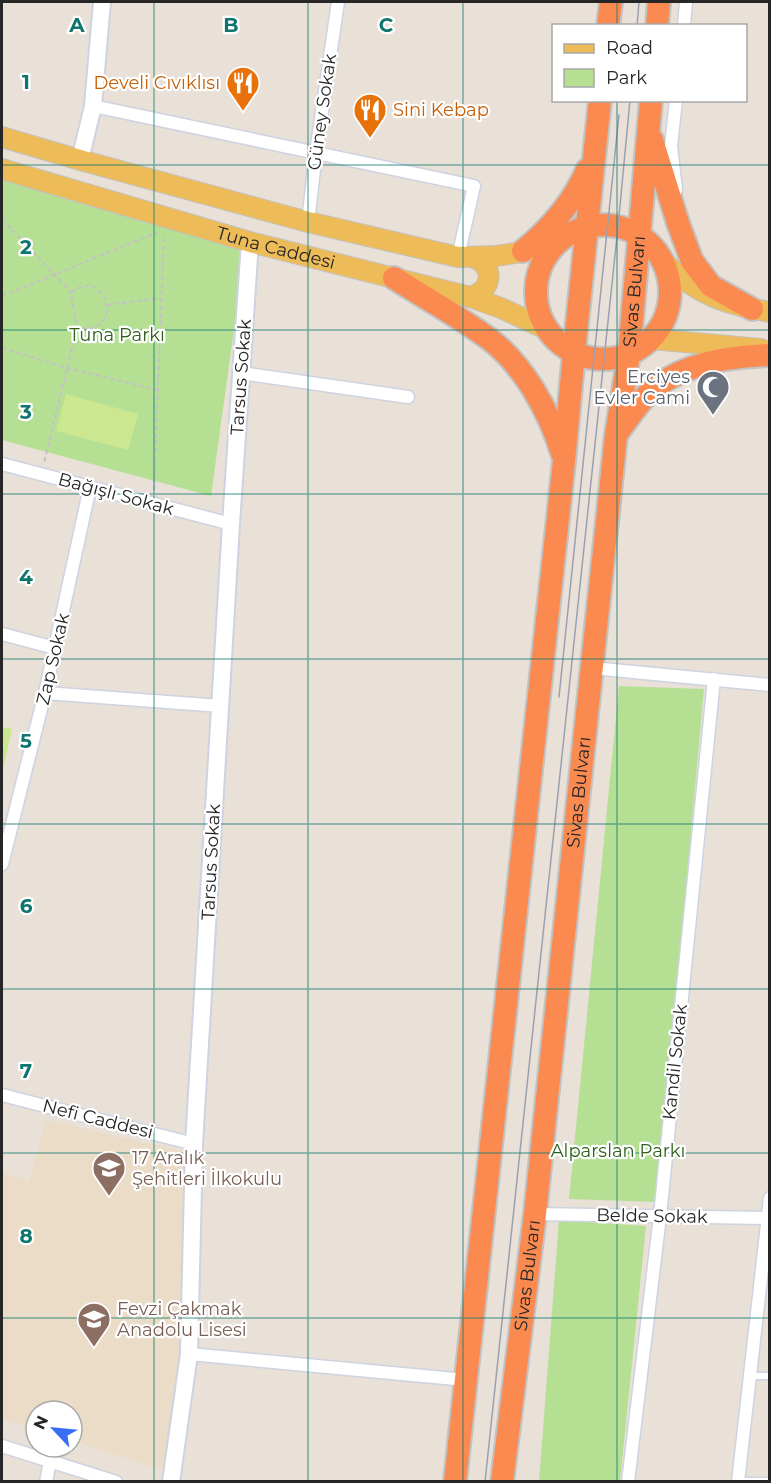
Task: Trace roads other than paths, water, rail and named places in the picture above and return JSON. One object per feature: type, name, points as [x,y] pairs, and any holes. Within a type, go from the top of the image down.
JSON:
[{"type":"highway","points":[[608,24],[611,2]]},
{"type":"highway","points":[[657,24],[659,2]]},
{"type":"highway","points":[[455,1482],[600,102]]},
{"type":"highway","name":"Sivas Bulvarı","points":[[502,1482],[535,1214],[616,435],[629,354],[651,102]]},
{"type":"highway","points":[[648,130],[692,261],[711,286],[761,311]]},
{"type":"highway","points":[[523,251],[553,225],[565,209],[583,179],[595,146]]},
{"type":"highway","points":[[618,227],[639,236],[656,251],[662,260],[669,281],[669,303],[662,324],[651,339],[639,349],[620,357],[592,358],[574,352],[555,339],[538,309],[539,275],[549,254],[556,245],[575,232],[586,228],[618,227]]},
{"type":"highway","points":[[394,278],[489,339],[503,352],[522,374],[550,419],[564,460]]},
{"type":"highway","points":[[616,435],[648,394],[685,370],[740,357],[770,355]]},
{"type":"main road","name":"Tuna Caddesi","points":[[2,137],[308,222],[465,257],[496,256],[523,251],[566,238]]},
{"type":"main road","name":"Tuna Caddesi","points":[[2,169],[250,242],[470,297],[501,308],[548,330]]},
{"type":"main road","points":[[465,257],[477,259],[486,266],[489,276],[482,292],[470,297]]},
{"type":"main road","points":[[662,260],[701,291],[734,305],[761,311]]},
{"type":"main road","points":[[651,339],[770,350]]},
{"type":"street","points":[[80,160],[93,106],[102,2]]},
{"type":"street","name":"Güney Sokak","points":[[308,222],[338,2]]},
{"type":"street","points":[[684,24],[687,2]]},
{"type":"street","points":[[676,102],[671,146],[682,233]]},
{"type":"street","points":[[93,106],[474,186],[465,257]]},
{"type":"street","name":"Tarsus Sokak","points":[[171,1482],[189,1354],[195,1144],[231,524],[250,242]]},
{"type":"street","points":[[241,374],[408,397]]},
{"type":"street","name":"Bağışlı Sokak","points":[[2,464],[231,524]]},
{"type":"street","name":"Zap Sokak","points":[[2,860],[45,693],[90,487]]},
{"type":"street","points":[[2,634],[55,648]]},
{"type":"street","points":[[592,668],[770,685]]},
{"type":"street","name":"Kandil Sokak","points":[[628,1482],[660,1216],[714,679]]},
{"type":"street","points":[[45,693],[221,706]]},
{"type":"street","name":"Nefi Caddesi","points":[[2,1095],[195,1144]]},
{"type":"street","points":[[738,1481],[770,1198]]},
{"type":"street","name":"Belde Sokak","points":[[535,1214],[768,1218]]},
{"type":"street","points":[[189,1354],[466,1380]]},
{"type":"street","points":[[2,1446],[116,1482]]},
{"type":"street","points":[[46,1482],[50,1461]]},
{"type":"lane","points":[[750,1376],[770,1376]]},
{"type":"lane","points":[[738,1481],[770,1480]]},
{"type":"tram line","points":[[637,24],[639,2]]},
{"type":"tram line","points":[[485,1482],[630,102]]},
{"type":"tram line","points":[[559,697],[619,115]]},
{"type":"place","name":"Develi Cıvıklısı","points":[[243,112]]},
{"type":"place","name":"Sini Kebap","points":[[370,139]]},
{"type":"place","name":"Erciyes Evler Cami","points":[[713,416]]},
{"type":"place","name":"17 Aralık Şehitleri İlkokulu","points":[[109,1197]]},
{"type":"place","name":"Fevzi Çakmak Anadolu Lisesi","points":[[94,1348]]},
{"type":"park label","name":"Tuna Parkı","points":[[117,335]]},
{"type":"park label","name":"Alparslan Parkı","points":[[618,1151]]}]
